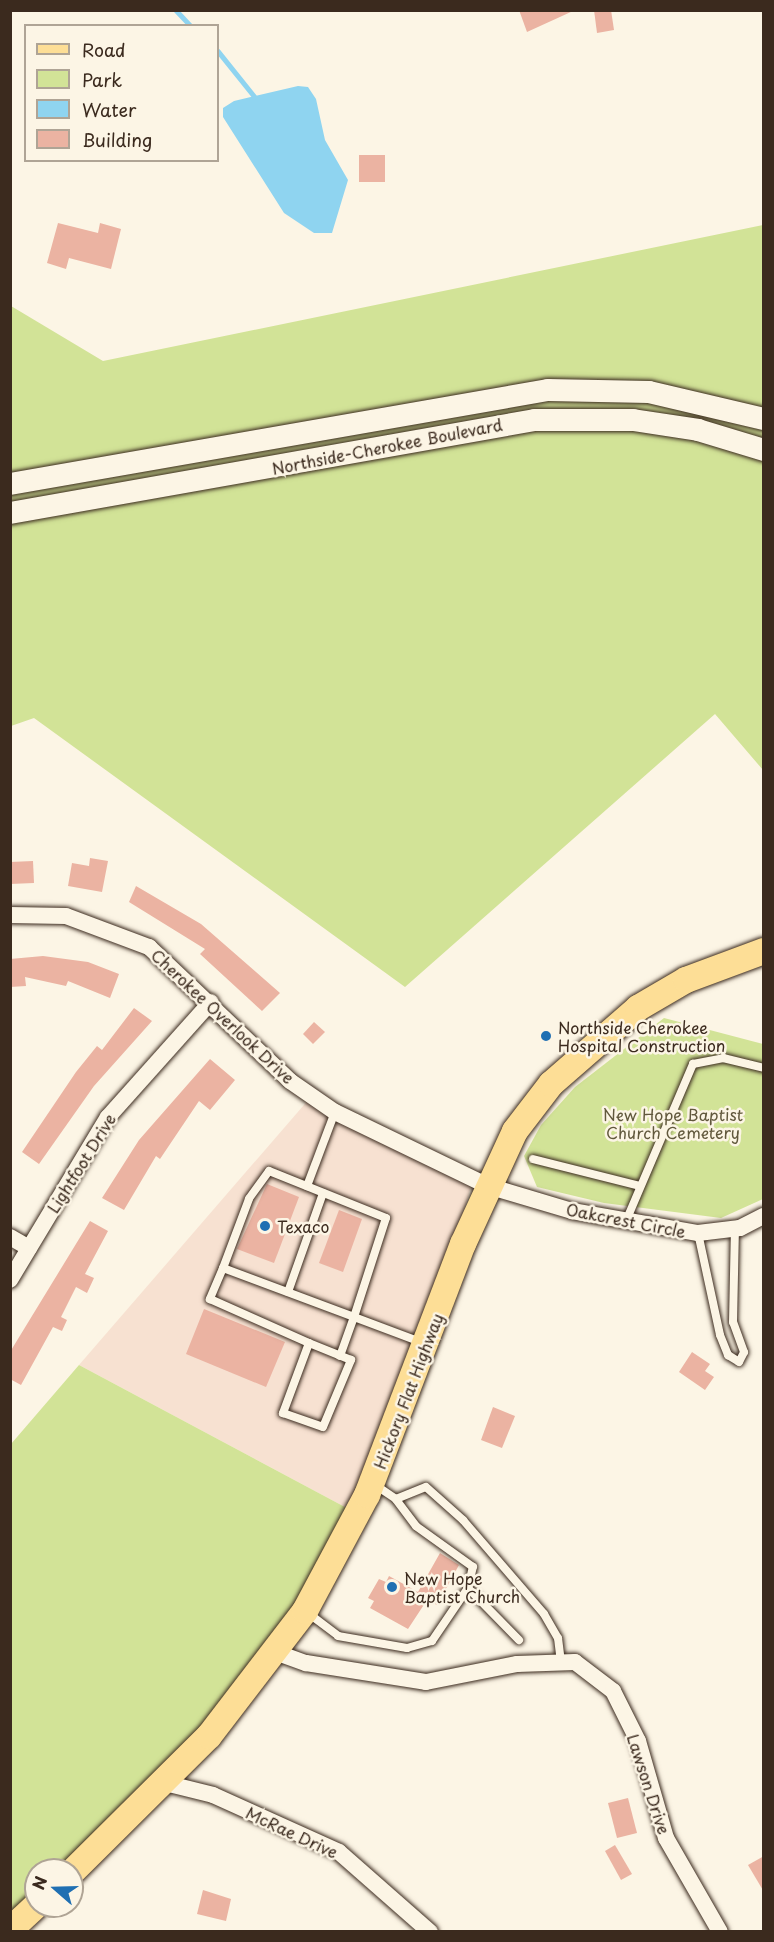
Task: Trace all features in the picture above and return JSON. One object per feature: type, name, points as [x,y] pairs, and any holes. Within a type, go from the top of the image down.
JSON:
[{"type":"main road","name":"Hickory Flat Highway","points":[[84,1861],[165,1783],[275,1652],[305,1611],[372,1483],[488,1186],[515,1131],[537,1102],[607,1031],[664,991],[764,951]]},
{"type":"street","name":"Northside-Cherokee Boulevard","points":[[10,484],[548,390],[649,392],[764,419]]},
{"type":"street","name":"Northside-Cherokee Boulevard","points":[[10,513],[535,420],[633,420],[698,430],[764,450]]},
{"type":"street","name":"Cherokee Overlook Drive","points":[[10,915],[66,916],[120,932],[149,947],[211,1002],[290,1081],[335,1112],[488,1186]]},
{"type":"street","name":"Lightfoot Drive","points":[[10,1280],[108,1117],[211,1002]]},
{"type":"street","name":"Oakcrest Circle","points":[[488,1186],[626,1221],[698,1233],[735,1229],[764,1216]]},
{"type":"street","points":[[10,1237],[29,1248]]},
{"type":"street","name":"Lawson Drive","points":[[275,1652],[306,1663],[426,1682],[517,1664],[575,1662],[613,1691],[638,1741],[666,1838],[720,1932]]},
{"type":"street","name":"McRae Drive","points":[[165,1783],[213,1795],[339,1852],[430,1932]]},
{"type":"lane","points":[[626,1221],[693,1064],[723,1058],[764,1068]]},
{"type":"lane","points":[[307,1186],[335,1112]]},
{"type":"lane","points":[[533,1159],[640,1186]]},
{"type":"lane","points":[[309,1343],[283,1413],[323,1427],[351,1360],[340,1356],[309,1343],[210,1299],[249,1199],[269,1171],[386,1218],[340,1356]]},
{"type":"lane","points":[[288,1292],[323,1193]]},
{"type":"lane","points":[[698,1233],[720,1335],[728,1354],[739,1362],[744,1352],[733,1322],[735,1229]]},
{"type":"lane","points":[[223,1268],[427,1344]]},
{"type":"lane","points":[[305,1611],[338,1636],[407,1648],[432,1641],[468,1588],[473,1567],[416,1526],[396,1499],[372,1483]]},
{"type":"lane","points":[[396,1499],[426,1487],[463,1520],[544,1614],[558,1638],[561,1662]]},
{"type":"lane","points":[[468,1588],[519,1640]]},
{"type":"shaded area","points":[[316,1091],[472,1183],[406,1407],[358,1514],[79,1365]]},
{"type":"green space","points":[[763,225],[763,770],[715,714],[405,987],[34,718],[11,726],[11,306],[103,361]]},
{"type":"green space","name":"New Hope Baptist Church Cemetery","points":[[664,1018],[763,1044],[763,1199],[721,1218],[604,1203],[537,1187],[524,1156],[541,1125],[575,1087]]},
{"type":"green space","points":[[79,1365],[358,1514],[322,1605],[71,1858],[24,1858],[24,1904],[11,1917],[11,1444]]},
{"type":"water","points":[[298,86],[308,87],[316,99],[325,140],[348,180],[332,233],[314,233],[284,213],[223,117],[223,108],[234,101]]},
{"type":"building","points":[[519,10],[572,10],[573,11],[527,32]]},
{"type":"building","points":[[594,10],[611,10],[614,30],[597,33]]},
{"type":"building","points":[[359,155],[385,155],[385,182],[359,182]]},
{"type":"building","points":[[58,223],[98,233],[100,223],[121,229],[111,269],[69,258],[66,269],[47,263]]},
{"type":"building","points":[[90,858],[108,861],[102,892],[68,886],[72,863],[89,866]]},
{"type":"building","points":[[33,861],[34,883],[10,884],[10,862]]},
{"type":"building","points":[[136,886],[201,924],[280,993],[262,1011],[200,954],[205,949],[129,902]]},
{"type":"building","points":[[43,956],[88,962],[119,974],[110,998],[68,981],[66,986],[25,977],[26,986],[10,987],[10,959]]},
{"type":"building","points":[[134,1008],[152,1021],[94,1086],[39,1164],[22,1152],[76,1072],[97,1046],[102,1050]]},
{"type":"building","points":[[314,1022],[325,1032],[313,1044],[303,1034]]},
{"type":"building","points":[[210,1059],[235,1080],[210,1110],[199,1101],[160,1159],[156,1156],[124,1210],[102,1198],[139,1140]]},
{"type":"building","name":"Texaco","points":[[267,1184],[299,1197],[274,1263],[237,1249]]},
{"type":"building","points":[[339,1210],[362,1219],[343,1272],[319,1263]]},
{"type":"building","points":[[90,1221],[108,1231],[85,1274],[94,1278],[87,1293],[76,1287],[61,1317],[67,1320],[62,1331],[53,1327],[21,1385],[10,1379],[10,1352]]},
{"type":"building","points":[[204,1309],[285,1342],[266,1387],[186,1354]]},
{"type":"building","points":[[692,1352],[710,1364],[705,1371],[714,1377],[705,1390],[679,1372]]},
{"type":"building","points":[[493,1407],[515,1416],[502,1448],[481,1440]]},
{"type":"building","name":"New Hope Baptist Church","points":[[440,1553],[459,1565],[437,1605],[427,1600],[408,1629],[370,1608],[374,1601],[368,1598],[379,1579],[386,1582],[389,1576],[418,1592]]},
{"type":"building","points":[[628,1798],[637,1833],[617,1838],[608,1803]]},
{"type":"building","points":[[615,1845],[632,1874],[621,1880],[605,1851]]},
{"type":"building","points":[[764,1856],[764,1892],[748,1865]]},
{"type":"building","points":[[203,1890],[231,1899],[226,1921],[197,1914]]},
{"type":"waterway","points":[[176,10],[189,24]]},
{"type":"waterway","points":[[219,52],[254,96]]},
{"type":"place","name":"Northside Cherokee Hospital Construction","points":[[546,1036]]},
{"type":"place","name":"Texaco","points":[[265,1226]]},
{"type":"place","name":"New Hope Baptist Church","points":[[392,1587]]}]
